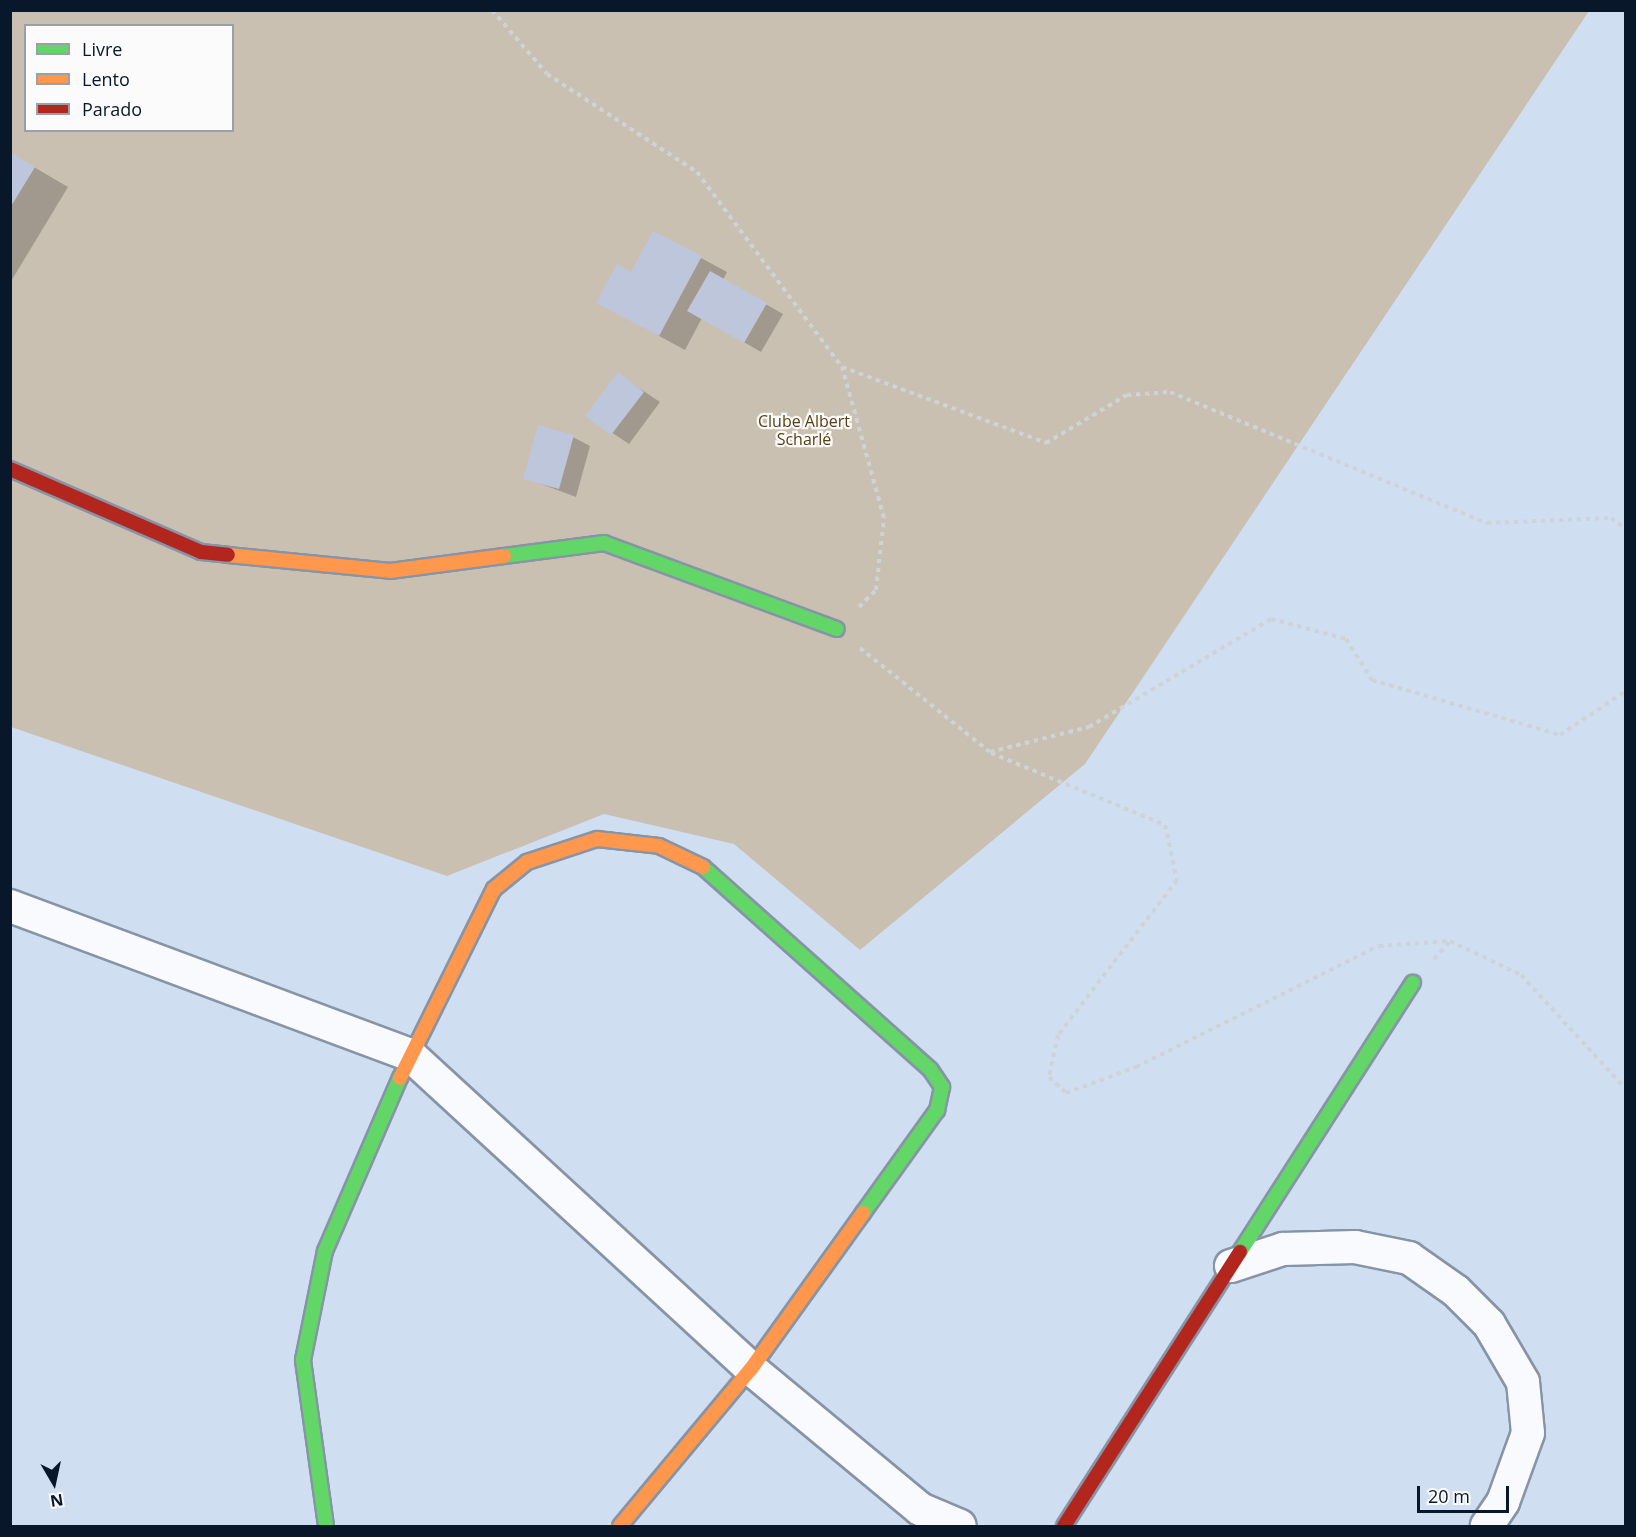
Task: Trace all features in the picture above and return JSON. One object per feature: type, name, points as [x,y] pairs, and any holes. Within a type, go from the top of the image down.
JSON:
[{"type":"street","points":[[10,469],[201,552],[390,571],[604,543],[837,629]]},
{"type":"street","points":[[326,1527],[303,1360],[325,1251],[410,1055],[494,889],[527,862],[597,839],[659,846],[701,865],[930,1069],[942,1087],[937,1110],[751,1369],[620,1527]]},
{"type":"street","points":[[10,906],[410,1055],[751,1369],[920,1509],[960,1527]]},
{"type":"street","points":[[1065,1527],[1413,983]]},
{"type":"street","points":[[1231,1266],[1283,1249],[1355,1248],[1409,1258],[1489,1324],[1523,1382],[1528,1433],[1503,1502],[1487,1527]]},
{"type":"path","points":[[492,10],[547,74],[697,172],[842,368],[884,518],[876,590],[837,629],[990,752],[1166,825],[1177,880],[1058,1035],[1049,1077],[1066,1093],[1136,1066],[1379,946],[1450,941],[1521,975],[1626,1089]]},
{"type":"path","points":[[842,368],[1046,443],[1127,395],[1170,392],[1487,523],[1611,518],[1626,529]]},
{"type":"path","points":[[990,752],[1089,727],[1271,619],[1346,639],[1372,680],[1560,735],[1626,691]]},
{"type":"path","points":[[1413,983],[1450,941]]},
{"type":"green space","name":"Clube Albert Scharlé","points":[[11,11],[1589,11],[1085,764],[860,950],[734,844],[604,814],[447,876],[11,727]]},
{"type":"building","points":[[10,152],[35,167],[10,208]]},
{"type":"building","points":[[653,231],[702,256],[659,336],[596,303],[617,264],[631,272]]},
{"type":"building","points":[[710,271],[767,303],[744,343],[687,311]]},
{"type":"building","points":[[618,372],[644,392],[611,435],[585,416]]},
{"type":"building","points":[[538,425],[574,435],[559,489],[523,479]]},
{"type":"traffic: fast","points":[[504,556],[604,543],[837,629]]},
{"type":"traffic: fast","points":[[703,867],[930,1069],[942,1087],[937,1110],[863,1213]]},
{"type":"traffic: fast","points":[[1240,1252],[1413,983]]},
{"type":"traffic: fast","points":[[326,1526],[303,1360],[325,1251],[400,1078]]},
{"type":"traffic: slow","points":[[228,555],[390,571],[504,556]]},
{"type":"traffic: slow","points":[[400,1078],[494,889],[527,862],[597,839],[659,846],[703,867]]},
{"type":"traffic: slow","points":[[620,1526],[751,1369],[863,1213]]},
{"type":"traffic: jam","points":[[10,469],[201,552],[228,555]]},
{"type":"traffic: jam","points":[[1064,1526],[1240,1252]]}]
